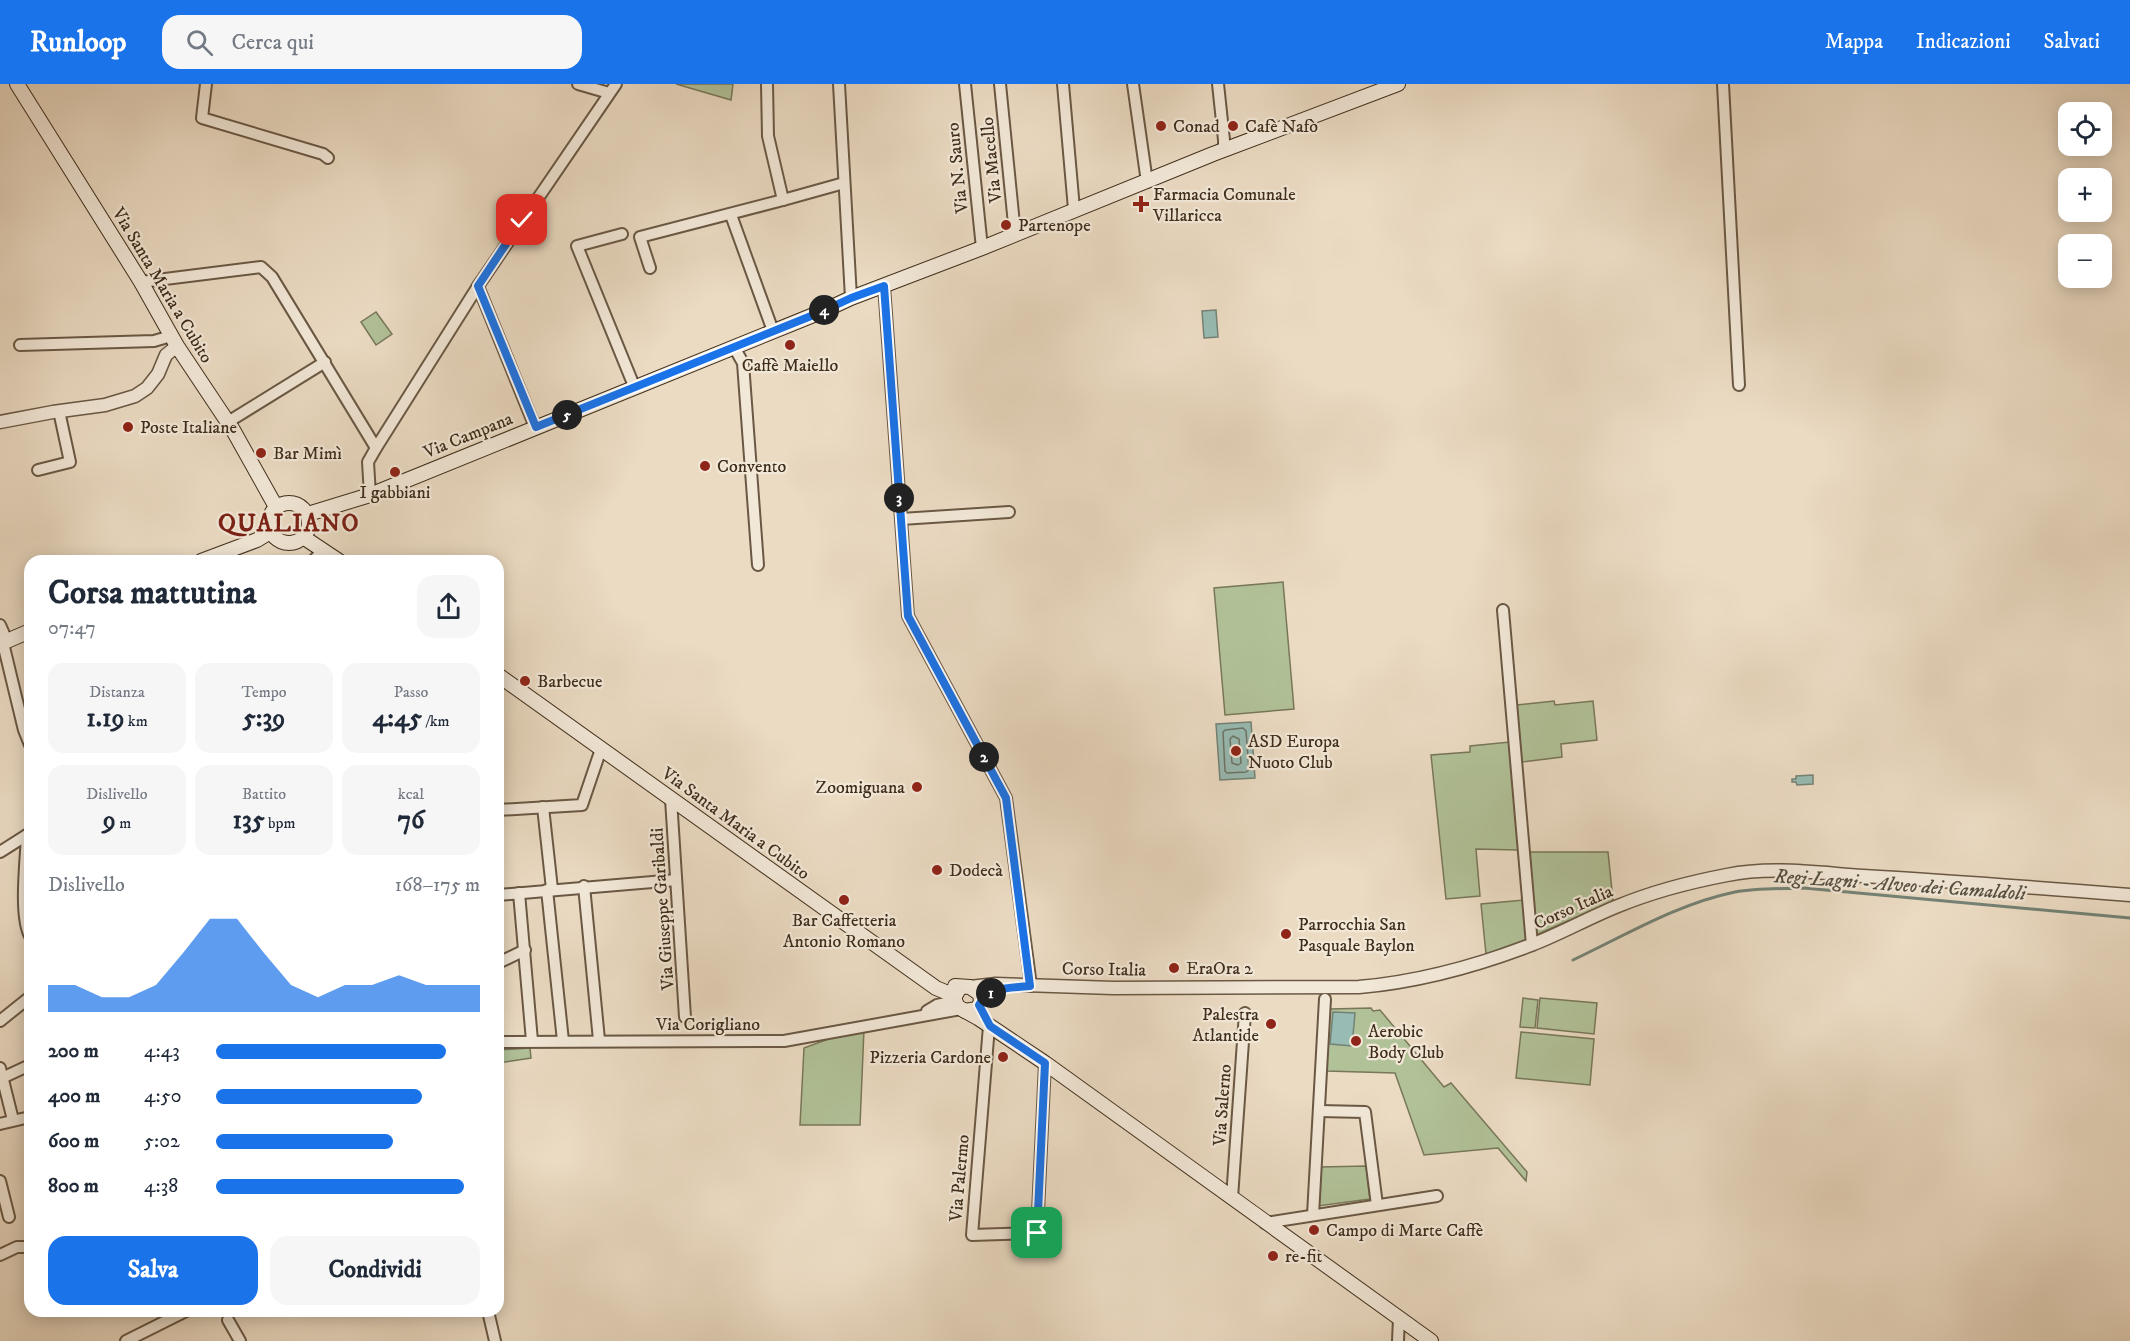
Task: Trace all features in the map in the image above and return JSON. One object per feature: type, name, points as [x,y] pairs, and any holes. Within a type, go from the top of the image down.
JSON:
[{"type":"main road","name":"Via Santa Maria a Cubito","points":[[17,84],[141,282],[174,341],[228,422],[276,507]]},
{"type":"main road","name":"Via Campana","points":[[308,514],[369,495],[851,298],[982,248],[1224,150],[1398,84]]},
{"type":"main road","points":[[294,503],[308,514],[309,527],[303,537],[293,543],[280,541],[270,532],[269,519],[276,507],[281,504],[294,503]]},
{"type":"main road","points":[[217,555],[257,540],[270,532]]},
{"type":"main road","points":[[303,537],[330,555]]},
{"type":"main road","points":[[3,643],[24,634]]},
{"type":"main road","name":"Via Santa Maria a Cubito","points":[[504,679],[936,988],[961,998]]},
{"type":"main road","points":[[916,974],[933,981],[961,998],[990,1026],[1045,1063],[1431,1341]]},
{"type":"main road","points":[[961,998],[978,990],[980,1004],[990,1026]]},
{"type":"main road","points":[[961,998],[973,1011],[980,1004]]},
{"type":"street","points":[[206,84],[202,118],[322,154],[328,158]]},
{"type":"street","points":[[369,495],[368,462],[376,448],[478,286],[613,89],[578,84]]},
{"type":"street","points":[[767,84],[768,136],[783,200]]},
{"type":"street","points":[[839,84],[851,298]]},
{"type":"street","name":"Via N. Sauro","points":[[965,84],[982,248]]},
{"type":"street","name":"Via Macello","points":[[1000,84],[1015,234]]},
{"type":"street","points":[[1063,84],[1074,209]]},
{"type":"street","points":[[1133,84],[1147,182]]},
{"type":"street","points":[[1218,84],[1224,150]]},
{"type":"street","points":[[1723,84],[1739,385]]},
{"type":"street","points":[[650,268],[640,237],[731,215],[844,183]]},
{"type":"street","points":[[731,215],[773,331]]},
{"type":"street","points":[[622,234],[577,246],[634,386]]},
{"type":"street","points":[[141,282],[261,267],[272,277],[376,448]]},
{"type":"street","points":[[478,286],[536,427]]},
{"type":"street","points":[[884,286],[908,616],[1006,798],[1030,986]]},
{"type":"street","points":[[0,422],[105,405],[135,396],[147,388],[158,374],[174,341]]},
{"type":"street","name":"Via Santa Maria a Cubito","points":[[20,345],[174,341]]},
{"type":"street","points":[[734,347],[743,363],[758,565]]},
{"type":"street","points":[[228,422],[325,362]]},
{"type":"street","points":[[38,470],[70,462],[59,411]]},
{"type":"street","points":[[901,519],[1009,512]]},
{"type":"street","points":[[318,555],[323,550]]},
{"type":"street","points":[[1503,610],[1532,945]]},
{"type":"street","points":[[0,625],[24,730]]},
{"type":"street","points":[[504,810],[582,805],[601,749]]},
{"type":"street","name":"Via Giuseppe Garibaldi","points":[[671,799],[686,1017]]},
{"type":"street","points":[[543,807],[563,1041]]},
{"type":"street","points":[[0,852],[24,837]]},
{"type":"street","name":"Corso Italia","points":[[1030,986],[1359,987],[1388,984],[1447,971],[1532,945],[1619,905],[1657,892],[1746,871],[1903,878],[2130,895]]},
{"type":"street","points":[[504,894],[676,880]]},
{"type":"street","points":[[584,886],[599,1040]]},
{"type":"street","points":[[519,893],[532,1041]]},
{"type":"street","points":[[504,960],[525,950]]},
{"type":"street","points":[[915,1016],[996,984],[1030,986]]},
{"type":"street","points":[[980,1004],[996,991],[1030,986]]},
{"type":"street","points":[[936,988],[937,1005]]},
{"type":"street","points":[[915,1016],[937,1005],[961,998]]},
{"type":"street","points":[[1312,1215],[1325,999]]},
{"type":"street","points":[[0,1020],[24,1002]]},
{"type":"street","name":"Via Salerno","points":[[1232,1198],[1245,1013]]},
{"type":"street","name":"Via Corigliano","points":[[504,1042],[784,1041],[915,1016]]},
{"type":"street","name":"Via Palermo","points":[[990,1026],[972,1235],[1037,1233],[1045,1063]]},
{"type":"street","points":[[13,1120],[1,1073],[24,1067]]},
{"type":"street","points":[[1318,1111],[1365,1112],[1377,1205]]},
{"type":"street","points":[[0,1124],[24,1118]]},
{"type":"street","points":[[0,1181],[9,1217]]},
{"type":"street","points":[[1265,1223],[1437,1196]]},
{"type":"street","points":[[0,1255],[17,1247],[24,1247]]},
{"type":"street","points":[[126,1341],[174,1317]]},
{"type":"street","points":[[489,1317],[495,1341]]},
{"type":"street","points":[[1398,1341],[1399,1318]]},
{"type":"street","points":[[228,1320],[240,1341]]},
{"type":"green space","points":[[676,84],[733,84],[731,100]]},
{"type":"green space","points":[[376,312],[392,334],[376,345],[361,322]]},
{"type":"green space","points":[[1283,582],[1294,709],[1225,715],[1214,588]]},
{"type":"green space","points":[[1554,701],[1555,705],[1593,701],[1597,740],[1561,744],[1562,757],[1522,762],[1517,705]]},
{"type":"green space","points":[[1510,742],[1518,850],[1476,849],[1480,896],[1446,899],[1431,755],[1470,752],[1470,746]]},
{"type":"green space","points":[[1529,852],[1608,852],[1613,900],[1536,935]]},
{"type":"green space","points":[[1524,900],[1527,939],[1486,954],[1481,904]]},
{"type":"green space","points":[[1523,998],[1538,1000],[1535,1028],[1520,1027]]},
{"type":"green space","points":[[1540,998],[1597,1003],[1594,1034],[1537,1028]]},
{"type":"green space","points":[[1371,1008],[1373,1011],[1380,1010],[1444,1087],[1451,1083],[1527,1172],[1526,1181],[1498,1148],[1424,1155],[1395,1073],[1326,1071],[1330,1009]]},
{"type":"green space","points":[[864,1029],[860,1125],[800,1125],[804,1048],[839,1035]]},
{"type":"green space","points":[[1521,1032],[1594,1039],[1590,1085],[1516,1078]]},
{"type":"green space","points":[[530,1048],[531,1058],[504,1062],[504,1050]]},
{"type":"green space","points":[[1366,1166],[1370,1199],[1318,1206],[1320,1167]]},
{"type":"water","points":[[1216,310],[1218,337],[1204,338],[1202,311]]},
{"type":"water","name":"ASD Europa Nuoto Club","points":[[1251,722],[1255,778],[1220,780],[1216,724]]},
{"type":"water","points":[[1813,775],[1813,784],[1797,785],[1796,782],[1792,782],[1796,776]]},
{"type":"water","points":[[1333,1012],[1355,1013],[1352,1046],[1330,1044]]},
{"type":"waterway","name":"Regi Lagni - Alveo dei Camaldoli","points":[[1573,960],[1672,912],[1714,897],[1752,890],[1804,888],[2130,918]]},
{"type":"place","name":"Conad","points":[[1161,126]]},
{"type":"place","name":"Cafè Nafò","points":[[1233,126]]},
{"type":"place","name":"Farmacia Comunale Villaricca","points":[[1141,204]]},
{"type":"place","name":"Partenope","points":[[1006,225]]},
{"type":"place","name":"Caffè Maiello","points":[[790,345]]},
{"type":"place","name":"Poste Italiane","points":[[128,427]]},
{"type":"place","name":"Bar Mimì","points":[[261,453]]},
{"type":"place","name":"Convento","points":[[705,466]]},
{"type":"place","name":"I gabbiani","points":[[395,472]]},
{"type":"place","name":"Barbecue","points":[[525,681]]},
{"type":"place","name":"ASD Europa Nuoto Club","points":[[1236,751]]},
{"type":"place","name":"Zoomiguana","points":[[917,787]]},
{"type":"place","name":"Dodecà","points":[[937,870]]},
{"type":"place","name":"Bar Caffetteria Antonio Romano","points":[[844,900]]},
{"type":"place","name":"Parrocchia San Pasquale Baylon","points":[[1286,934]]},
{"type":"place","name":"EraOra 2","points":[[1174,968]]},
{"type":"place","name":"Palestra Atlantide","points":[[1271,1024]]},
{"type":"place","name":"Aerobic Body Club","points":[[1356,1041]]},
{"type":"place","name":"Pizzeria Cardone","points":[[1003,1057]]},
{"type":"place","name":"Campo di Marte Caffè","points":[[1314,1230]]},
{"type":"place","name":"re-fit","points":[[1273,1256]]},
{"type":"district","name":"QUALIANO","points":[[289,523]]},
{"type":"route","points":[[522,220],[478,286],[536,427],[884,286],[908,616],[1006,798],[1030,986],[990,993],[979,1005],[990,1026],[1045,1063],[1037,1233]]}]
